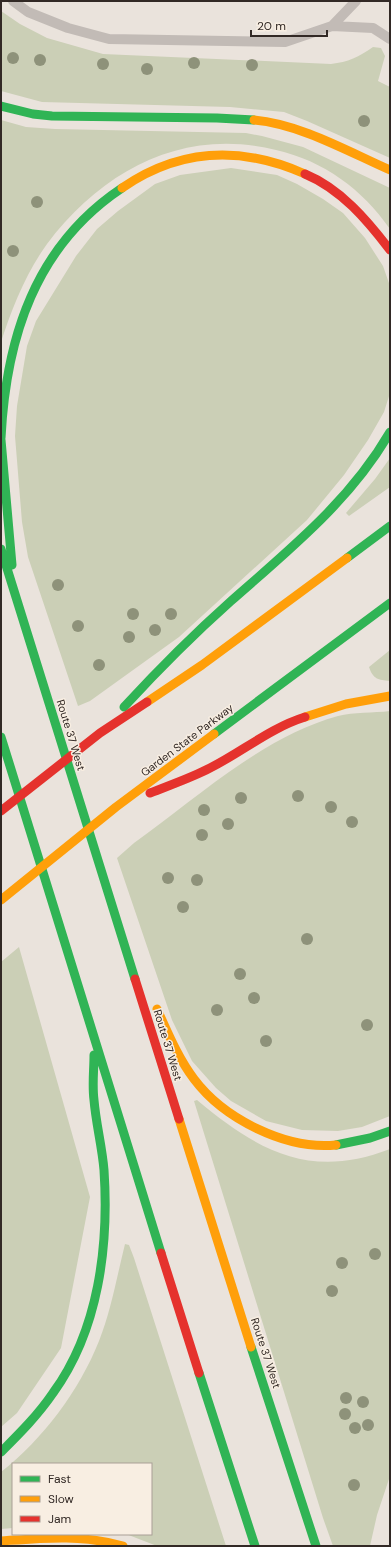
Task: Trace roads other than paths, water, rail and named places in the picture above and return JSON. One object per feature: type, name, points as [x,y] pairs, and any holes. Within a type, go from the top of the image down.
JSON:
[{"type":"highway","points":[[1,106],[52,116],[217,118],[262,121],[290,128],[318,138],[390,170]]},
{"type":"highway","points":[[15,596],[1,439],[5,383],[17,333],[31,296],[50,261],[86,218],[113,195],[143,175],[179,162],[230,154],[248,156],[284,164],[317,178],[351,202],[374,227],[390,250]]},
{"type":"highway","points":[[100,733],[162,666],[288,551],[336,504],[369,467],[383,446],[390,432]]},
{"type":"highway","points":[[1,811],[100,733],[202,665],[390,526]]},
{"type":"highway","name":"Route 37 West","points":[[1,549],[244,1327],[316,1546]]},
{"type":"highway","name":"Garden State Parkway","points":[[1,900],[116,807],[390,603]]},
{"type":"highway","points":[[116,807],[210,768],[264,735],[287,724],[346,704],[390,696]]},
{"type":"highway","points":[[1,737],[190,1347],[255,1546]]},
{"type":"highway","points":[[120,933],[174,1048],[194,1079],[228,1111],[265,1133],[290,1142],[322,1146],[358,1143],[390,1131]]},
{"type":"highway","points":[[1,1452],[44,1408],[64,1377],[82,1341],[98,1293],[102,1267],[106,1205],[102,1144],[92,1089],[95,1040]]},
{"type":"highway","points":[[1,1540],[78,1538],[95,1539],[123,1546]]},
{"type":"lane","points":[[13,1],[28,12],[68,28],[109,39],[285,42],[332,26],[373,28],[390,38]]},
{"type":"lane","points":[[332,26],[356,1]]}]
